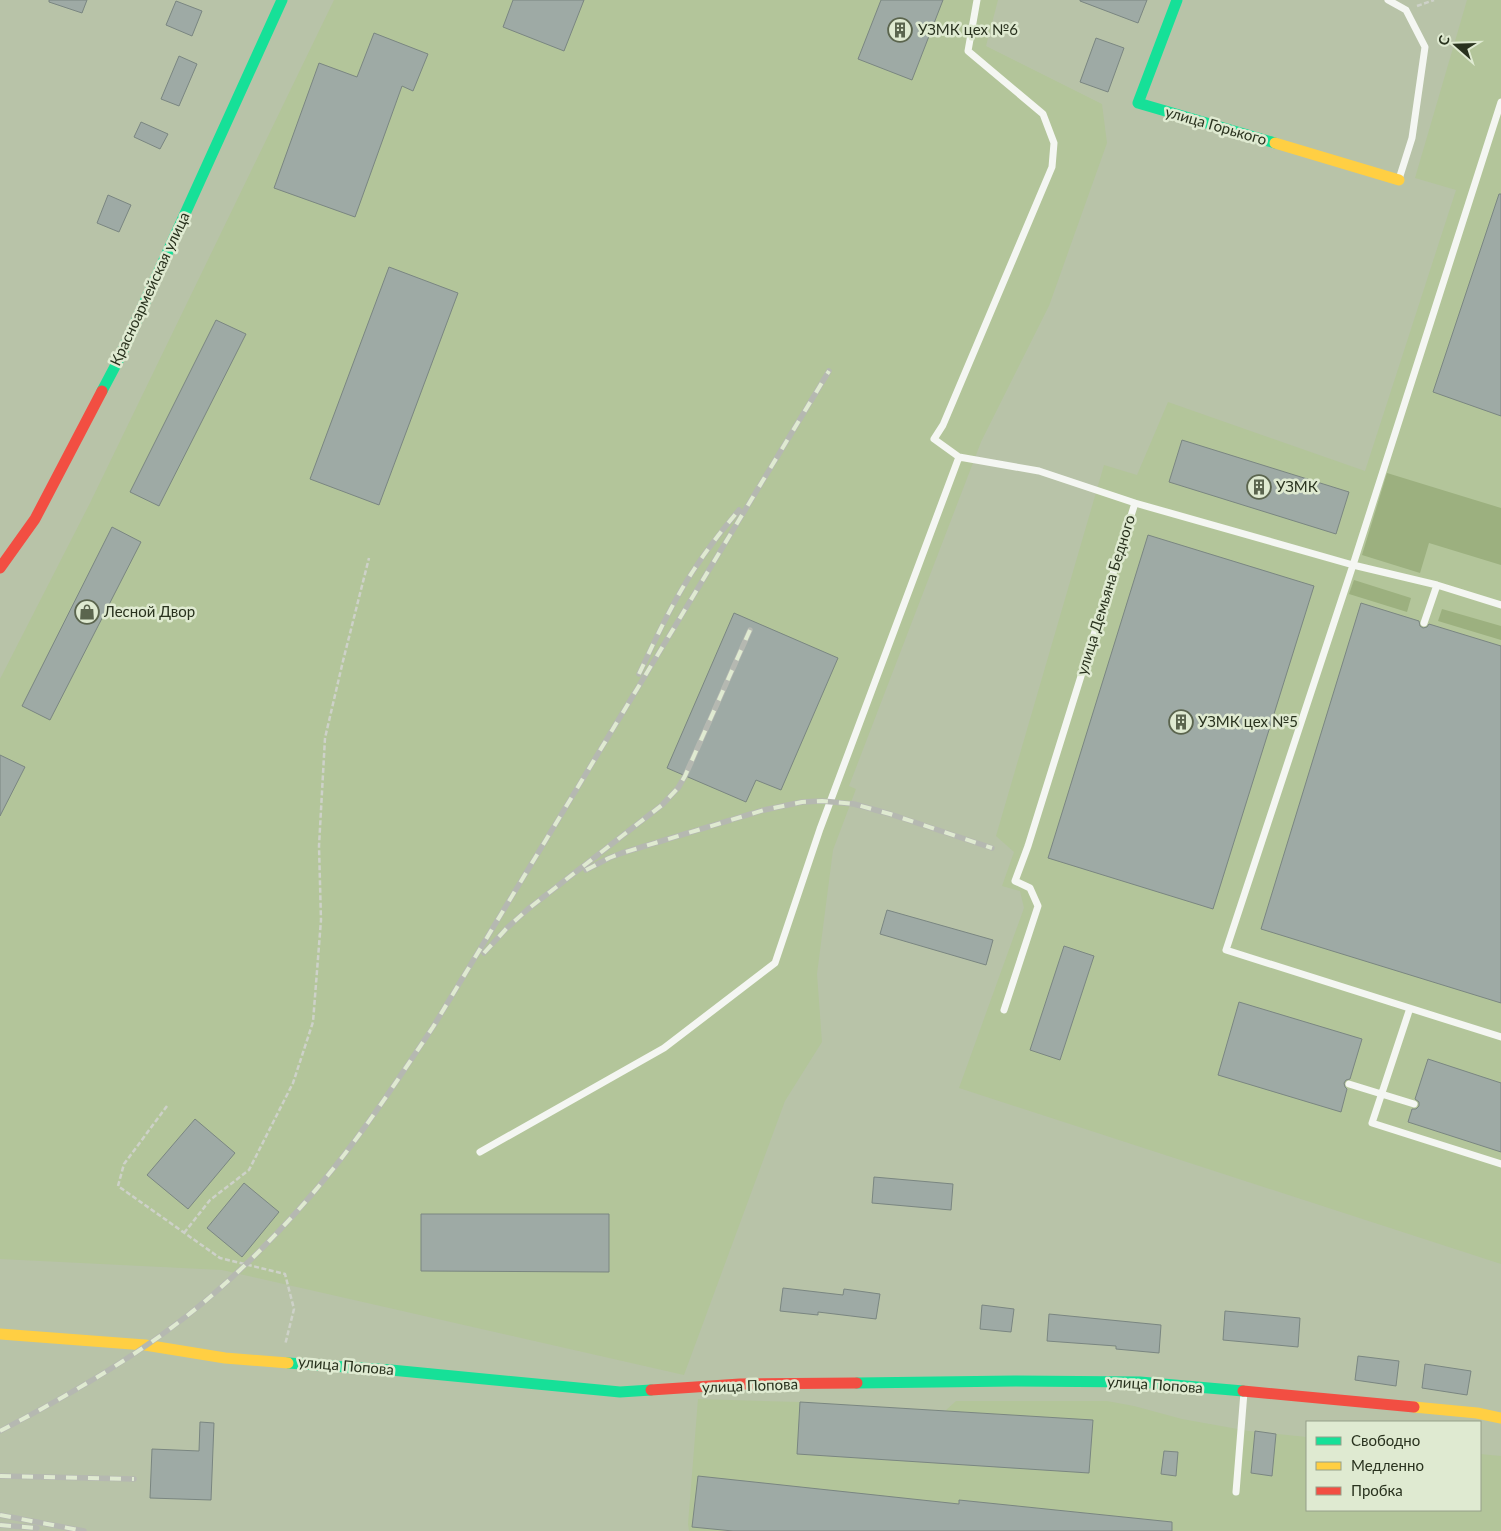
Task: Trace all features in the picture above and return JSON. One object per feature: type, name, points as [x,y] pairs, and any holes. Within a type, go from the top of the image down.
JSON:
[{"type":"street","name":"Красноармейская улица","points":[[0,568],[35,519],[120,357],[282,0]]},
{"type":"street","name":"улица Горького","points":[[1177,0],[1138,102],[1399,180]]},
{"type":"street","name":"улица Попова","points":[[0,1334],[145,1345],[225,1358],[391,1370],[620,1392],[740,1384],[1015,1381],[1140,1382],[1477,1413],[1501,1418]]},
{"type":"lane","points":[[977,0],[968,51],[1043,114],[1054,144],[1052,167],[943,425],[934,439],[959,457],[1039,471],[1135,503]]},
{"type":"lane","points":[[1388,0],[1406,10],[1425,47],[1412,138],[1399,180]]},
{"type":"lane","points":[[1501,102],[1354,566],[1226,950],[1501,1037]]},
{"type":"lane","points":[[480,1152],[664,1048],[775,963],[820,829],[959,457]]},
{"type":"lane","name":"улица Демьяна Бедного","points":[[1004,1010],[1038,906],[1030,888],[1015,881],[1028,846],[1135,503],[1354,566],[1437,585],[1501,605]]},
{"type":"lane","points":[[1424,623],[1437,585]]},
{"type":"lane","points":[[1410,1008],[1372,1123],[1501,1164]]},
{"type":"lane","points":[[1349,1084],[1414,1104]]},
{"type":"lane","points":[[1236,1492],[1244,1392]]},
{"type":"path","points":[[1406,10],[1434,0]]},
{"type":"path","points":[[184,1233],[210,1200],[249,1170],[293,1083],[313,1022],[321,920],[319,846],[325,738],[369,558]]},
{"type":"path","points":[[167,1106],[124,1164],[118,1186],[220,1258],[285,1274],[294,1309],[281,1361]]},
{"type":"shaded area","points":[[334,0],[998,0],[986,46],[1102,104],[1107,143],[1049,306],[981,442],[849,786],[856,789],[833,850],[817,974],[822,1042],[785,1101],[684,1375],[222,1270],[0,1259],[0,679],[90,503]]},
{"type":"shaded area","points":[[1467,0],[1501,0],[1501,1264],[959,1088],[1024,908],[1020,891],[1002,886],[1014,852],[996,836],[1104,465],[1137,475],[1168,402],[1365,471],[1456,190],[1415,178]]},
{"type":"shaded area","points":[[1387,473],[1501,508],[1501,565],[1429,543],[1420,573],[1362,555]]},
{"type":"shaded area","points":[[1354,580],[1411,598],[1407,612],[1349,594]]},
{"type":"shaded area","points":[[1442,609],[1501,626],[1501,640],[1438,621]]},
{"type":"shaded area","points":[[698,1399],[800,1402],[945,1411],[956,1401],[1107,1401],[1182,1419],[1249,1431],[1306,1437],[1306,1511],[1481,1511],[1481,1454],[1501,1456],[1501,1531],[689,1531]]},
{"type":"building","points":[[49,0],[87,0],[82,13],[49,2]]},
{"type":"building","points":[[513,0],[584,0],[564,51],[503,27]]},
{"type":"building","name":"УЗМК цех №6","points":[[881,0],[943,0],[912,80],[858,59]]},
{"type":"building","points":[[1080,0],[1147,0],[1138,23]]},
{"type":"building","points":[[176,1],[202,11],[192,36],[166,25]]},
{"type":"building","points":[[374,33],[428,54],[413,91],[402,86],[355,217],[274,188],[319,63],[357,77]]},
{"type":"building","points":[[1096,38],[1124,48],[1108,92],[1080,82]]},
{"type":"building","points":[[179,56],[197,64],[179,106],[161,99]]},
{"type":"building","points":[[141,122],[168,134],[160,149],[134,137]]},
{"type":"building","points":[[1499,194],[1501,194],[1501,416],[1433,392]]},
{"type":"building","points":[[108,195],[131,205],[119,232],[97,223]]},
{"type":"building","points":[[389,267],[458,293],[379,505],[310,479]]},
{"type":"building","points":[[216,320],[246,334],[159,506],[130,492]]},
{"type":"building","name":"УЗМК","points":[[1182,440],[1349,492],[1336,534],[1169,482]]},
{"type":"building","points":[[112,527],[141,542],[50,720],[22,706]]},
{"type":"building","name":"УЗМК цех №5","points":[[1148,535],[1314,586],[1213,909],[1048,858]]},
{"type":"building","points":[[1361,603],[1419,621],[1420,626],[1423,628],[1429,624],[1501,646],[1501,1003],[1261,929]]},
{"type":"building","points":[[734,613],[838,658],[781,790],[756,780],[746,802],[667,768]]},
{"type":"building","points":[[0,755],[25,767],[0,816]]},
{"type":"building","points":[[887,910],[993,940],[986,965],[880,934]]},
{"type":"building","points":[[1064,946],[1094,956],[1060,1060],[1030,1050]]},
{"type":"building","points":[[1239,1002],[1362,1039],[1350,1079],[1344,1083],[1347,1089],[1341,1112],[1218,1075]]},
{"type":"building","points":[[1428,1059],[1501,1083],[1501,1152],[1408,1122],[1412,1109],[1416,1109],[1419,1106],[1419,1102],[1415,1099]]},
{"type":"building","points":[[195,1119],[235,1153],[188,1209],[147,1175]]},
{"type":"building","points":[[874,1177],[953,1184],[951,1210],[872,1203]]},
{"type":"building","points":[[244,1183],[279,1212],[242,1257],[207,1228]]},
{"type":"building","points":[[421,1214],[609,1214],[609,1272],[421,1271]]},
{"type":"building","points":[[783,1288],[843,1295],[844,1289],[880,1294],[876,1319],[818,1312],[818,1315],[780,1311]]},
{"type":"building","points":[[982,1305],[1014,1309],[1011,1332],[980,1329]]},
{"type":"building","points":[[1225,1311],[1300,1318],[1298,1347],[1223,1340]]},
{"type":"building","points":[[1049,1314],[1161,1325],[1159,1353],[1116,1349],[1116,1346],[1047,1341]]},
{"type":"building","points":[[1358,1356],[1399,1361],[1396,1386],[1355,1380]]},
{"type":"building","points":[[1425,1364],[1471,1371],[1467,1395],[1422,1388]]},
{"type":"building","points":[[800,1402],[1093,1420],[1089,1473],[797,1454]]},
{"type":"building","points":[[200,1422],[214,1423],[211,1500],[150,1498],[152,1449],[199,1451]]},
{"type":"building","points":[[1255,1431],[1276,1434],[1272,1476],[1251,1473]]},
{"type":"building","points":[[1164,1451],[1178,1452],[1176,1476],[1161,1474]]},
{"type":"building","points":[[698,1476],[959,1504],[959,1500],[1172,1522],[1172,1531],[733,1531],[692,1527]]},
{"type":"railway","points":[[0,1431],[55,1402],[109,1370],[186,1317],[258,1252],[289,1220],[333,1169],[372,1117],[433,1027],[829,371]]},
{"type":"railway","points":[[639,674],[679,593],[710,546],[739,510]]},
{"type":"railway","points":[[484,953],[528,909],[662,805],[678,788],[750,630]]},
{"type":"railway","points":[[586,870],[622,853],[764,810],[802,802],[822,801],[854,804],[992,848]]},
{"type":"railway","points":[[0,1476],[134,1479]]},
{"type":"railway","points":[[0,1515],[84,1531]]},
{"type":"railway","points":[[0,1525],[37,1528]]},
{"type":"traffic: fast","points":[[102,391],[120,357],[282,0]]},
{"type":"traffic: fast","points":[[1177,0],[1138,103],[1275,143]]},
{"type":"traffic: fast","points":[[288,1363],[391,1370],[620,1392],[651,1390]]},
{"type":"traffic: fast","points":[[857,1383],[1140,1382],[1243,1391]]},
{"type":"traffic: slow","points":[[1275,143],[1399,180]]},
{"type":"traffic: slow","points":[[0,1334],[145,1345],[225,1358],[288,1363]]},
{"type":"traffic: slow","points":[[1414,1407],[1477,1413],[1501,1418]]},
{"type":"traffic: jam","points":[[0,568],[35,519],[102,391]]},
{"type":"traffic: jam","points":[[651,1390],[740,1384],[857,1383]]},
{"type":"traffic: jam","points":[[1243,1391],[1414,1407]]},
{"type":"place","name":"УЗМК цех №6","points":[[900,30]]},
{"type":"place","name":"УЗМК","points":[[1259,487]]},
{"type":"place","name":"Лесной Двор","points":[[87,612]]},
{"type":"place","name":"УЗМК цех №5","points":[[1181,722]]}]
